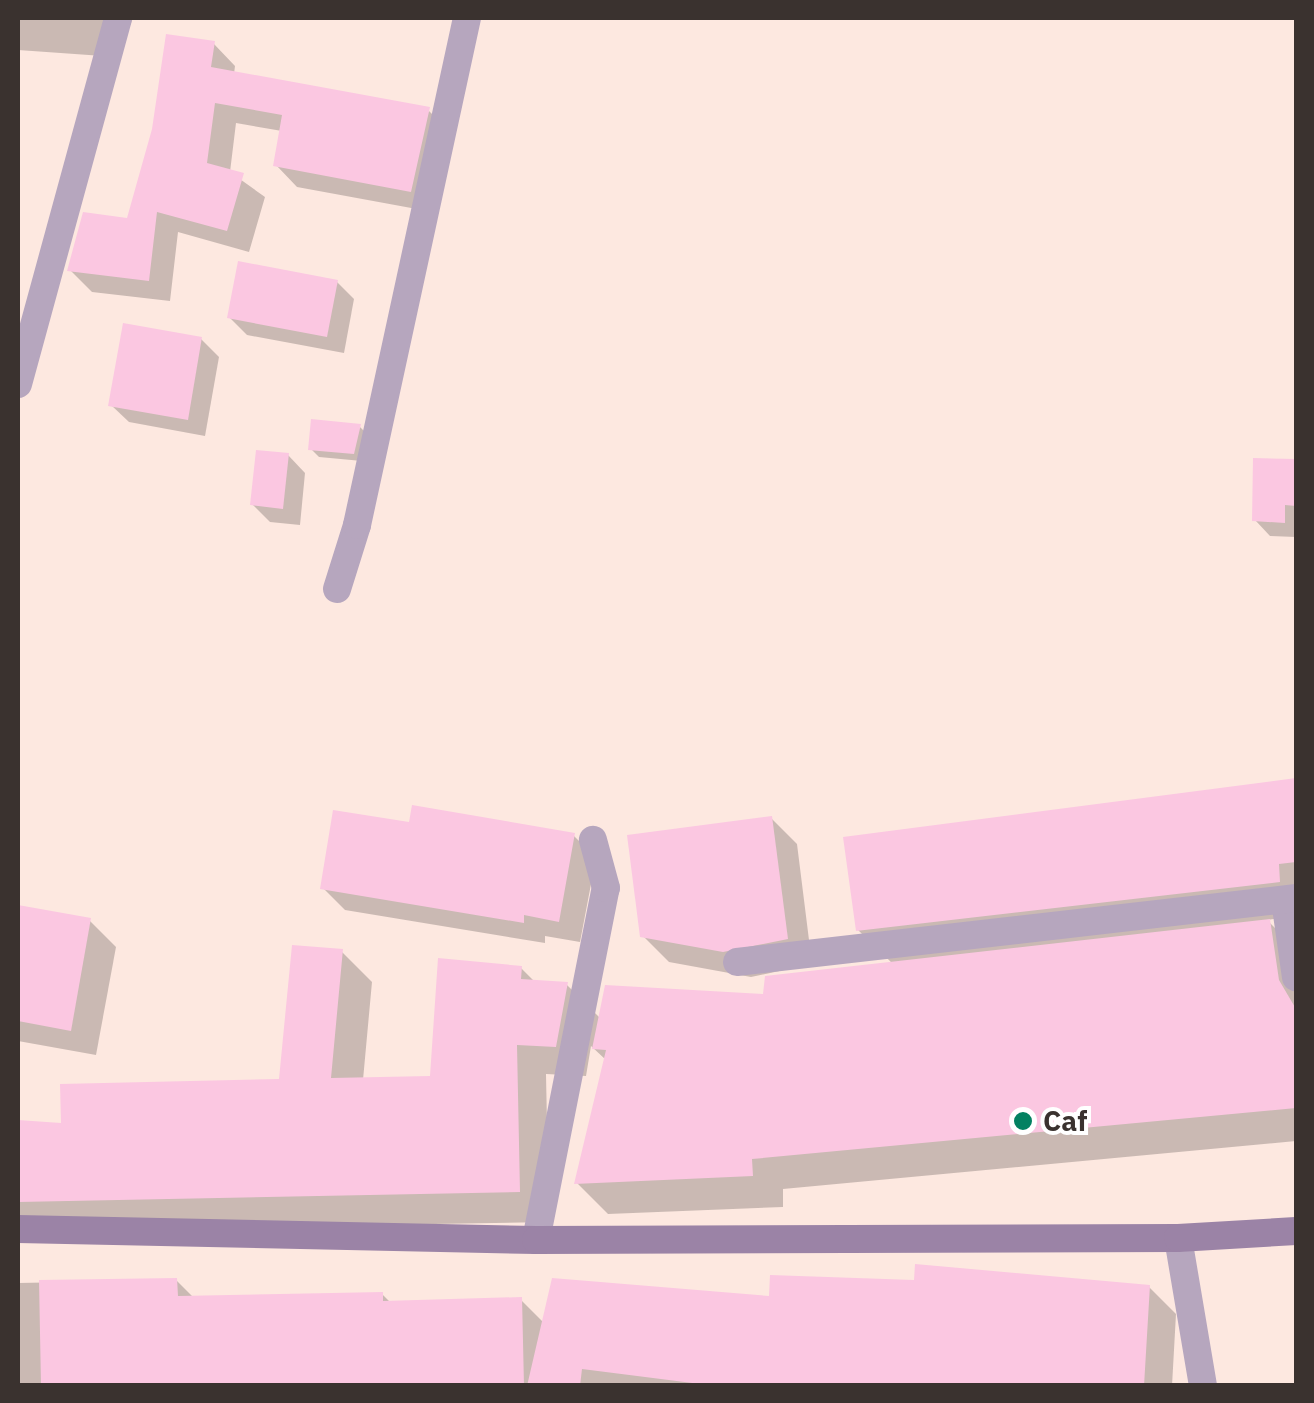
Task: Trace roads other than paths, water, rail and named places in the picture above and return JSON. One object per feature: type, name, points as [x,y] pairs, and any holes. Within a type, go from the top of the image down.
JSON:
[{"type":"main road","points":[[18,1228],[536,1240],[1178,1238],[1296,1231]]},
{"type":"street","points":[[18,384],[118,18]]},
{"type":"street","points":[[337,590],[357,525],[468,18]]},
{"type":"street","points":[[536,1240],[606,888],[592,840]]},
{"type":"street","points":[[737,962],[1291,899],[1296,977]]},
{"type":"street","points":[[1178,1238],[1203,1386]]},
{"type":"place","name":"Caf","points":[[1023,1121]]}]
